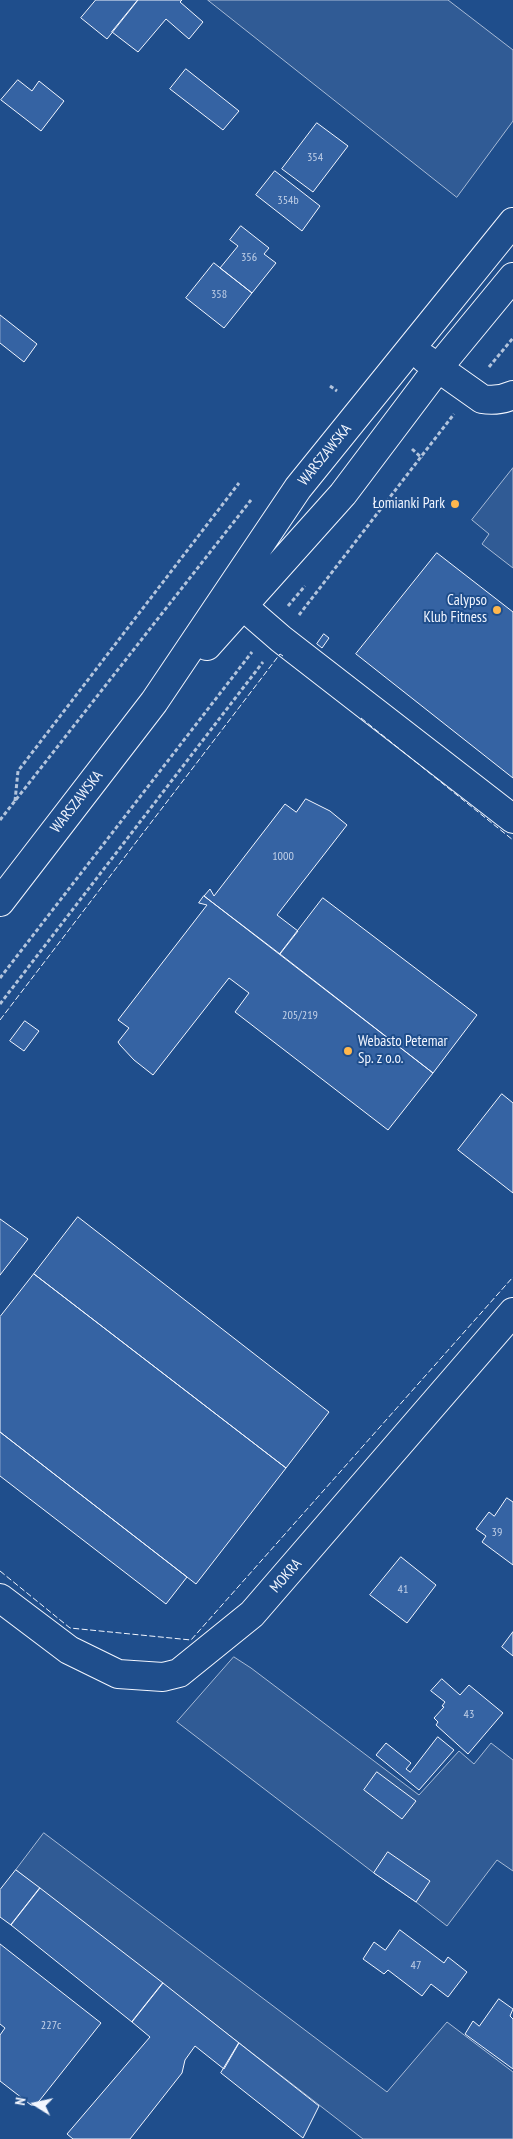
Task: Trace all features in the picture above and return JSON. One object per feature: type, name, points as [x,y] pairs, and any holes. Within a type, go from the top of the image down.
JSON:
[{"type":"street","name":"WARSZAWSKA","points":[[0,902],[154,702],[298,488],[513,222]]},
{"type":"street","name":"WARSZAWSKA","points":[[154,702],[244,607],[343,494],[438,368],[513,277]]},
{"type":"street","points":[[411,348],[482,399],[492,401],[506,399],[513,395]]},
{"type":"street","points":[[281,514],[308,534]]},
{"type":"street","points":[[244,607],[281,639],[513,820]]},
{"type":"street","name":"MOKRA","points":[[0,1598],[69,1650],[118,1674],[163,1677],[179,1673],[252,1614],[513,1312]]},
{"type":"path","points":[[0,1004],[422,458],[470,391],[513,338]]},
{"type":"path","points":[[15,801],[18,771],[239,483]]},
{"type":"path","points":[[0,820],[255,494]]},
{"type":"shaded area","points":[[208,0],[448,0],[513,50],[513,121],[457,197]]},
{"type":"shaded area","points":[[513,468],[513,568],[482,544],[489,534],[472,520]]},
{"type":"shaded area","points":[[234,1657],[419,1795],[459,1751],[474,1764],[491,1743],[513,1760],[513,1871],[497,1860],[447,1926],[374,1873],[177,1722]]},
{"type":"shaded area","points":[[44,1833],[387,2092],[447,2022],[513,2072],[513,2139],[363,2139],[16,1870]]},
{"type":"building","points":[[96,0],[138,0],[107,39],[81,18]]},
{"type":"building","points":[[138,0],[182,0],[180,2],[203,22],[189,39],[166,19],[138,52],[112,32]]},
{"type":"building","points":[[186,69],[239,111],[223,130],[170,89]]},
{"type":"building","points":[[18,80],[32,91],[39,81],[64,101],[41,131],[1,100]]},
{"type":"building","points":[[317,123],[348,146],[313,192],[282,169]]},
{"type":"building","points":[[275,171],[320,206],[302,231],[256,195]]},
{"type":"building","points":[[241,226],[269,248],[264,254],[276,263],[252,293],[220,268],[238,246],[230,240]]},
{"type":"building","points":[[214,263],[252,293],[224,328],[186,298]]},
{"type":"building","points":[[0,315],[37,344],[24,362],[0,343]]},
{"type":"building","points":[[437,553],[513,612],[513,778],[356,654]]},
{"type":"building","points":[[324,634],[329,638],[322,648],[317,644]]},
{"type":"building","points":[[306,799],[330,811],[347,825],[277,915],[298,931],[280,954],[204,896],[210,889],[214,896],[285,804],[296,812]]},
{"type":"building","points":[[204,896],[433,1073],[388,1130],[235,1012],[249,993],[229,978],[153,1075],[134,1060],[120,1045],[118,1042],[129,1028],[118,1020],[207,905],[199,903]]},
{"type":"building","points":[[323,898],[477,1015],[433,1073],[280,954]]},
{"type":"building","points":[[25,1021],[39,1031],[24,1051],[10,1041]]},
{"type":"building","points":[[502,1094],[513,1103],[513,1193],[458,1150]]},
{"type":"building","points":[[78,1217],[329,1412],[286,1468],[34,1274]]},
{"type":"building","points":[[0,1219],[28,1239],[0,1275]]},
{"type":"building","points":[[34,1274],[286,1468],[196,1584],[0,1432],[0,1317]]},
{"type":"building","points":[[0,1432],[187,1577],[166,1604],[0,1476]]},
{"type":"building","points":[[507,1498],[513,1502],[513,1565],[482,1542],[486,1536],[476,1529],[489,1512],[494,1516]]},
{"type":"building","points":[[401,1557],[436,1585],[407,1623],[370,1595]]},
{"type":"building","points":[[513,1632],[513,1656],[502,1647]]},
{"type":"building","points":[[442,1679],[460,1695],[469,1685],[503,1713],[468,1754],[436,1725],[438,1722],[434,1718],[444,1707],[442,1706],[445,1702],[431,1691]]},
{"type":"building","points":[[438,1737],[454,1750],[419,1790],[376,1755],[386,1743],[411,1763],[406,1769],[410,1772]]},
{"type":"building","points":[[377,1772],[416,1801],[402,1819],[364,1790]]},
{"type":"building","points":[[388,1852],[430,1881],[416,1902],[374,1873]]},
{"type":"building","points":[[16,1870],[40,1888],[11,1925],[0,1917],[0,1890]]},
{"type":"building","points":[[40,1888],[163,1983],[132,2022],[11,1925]]},
{"type":"building","points":[[400,1930],[444,1963],[448,1957],[467,1972],[448,1997],[431,1984],[422,1996],[388,1970],[384,1974],[363,1959],[374,1942],[385,1950]]},
{"type":"building","points":[[0,1944],[101,2023],[36,2105],[31,2105],[0,2081],[0,2035],[5,2028],[0,2024]]},
{"type":"building","points":[[163,1983],[239,2043],[224,2069],[195,2046],[185,2060],[182,2073],[130,2139],[73,2139],[67,2134],[150,2037],[132,2022]]},
{"type":"building","points":[[499,1999],[513,2009],[510,2016],[513,2019],[513,2069],[465,2034],[473,2021],[479,2026]]},
{"type":"building","points":[[239,2043],[319,2106],[303,2138],[221,2073]]},
{"type":"fence","points":[[0,1020],[280,654],[283,656]]},
{"type":"fence","points":[[361,718],[513,840]]},
{"type":"fence","points":[[0,1571],[70,1628],[191,1640],[513,1277]]},
{"type":"place","name":"Łomianki Park","points":[[455,504]]},
{"type":"place","name":"Calypso Klub Fitness","points":[[497,610]]},
{"type":"place","name":"Webasto Petemar Sp. z o.o.","points":[[348,1051]]}]
